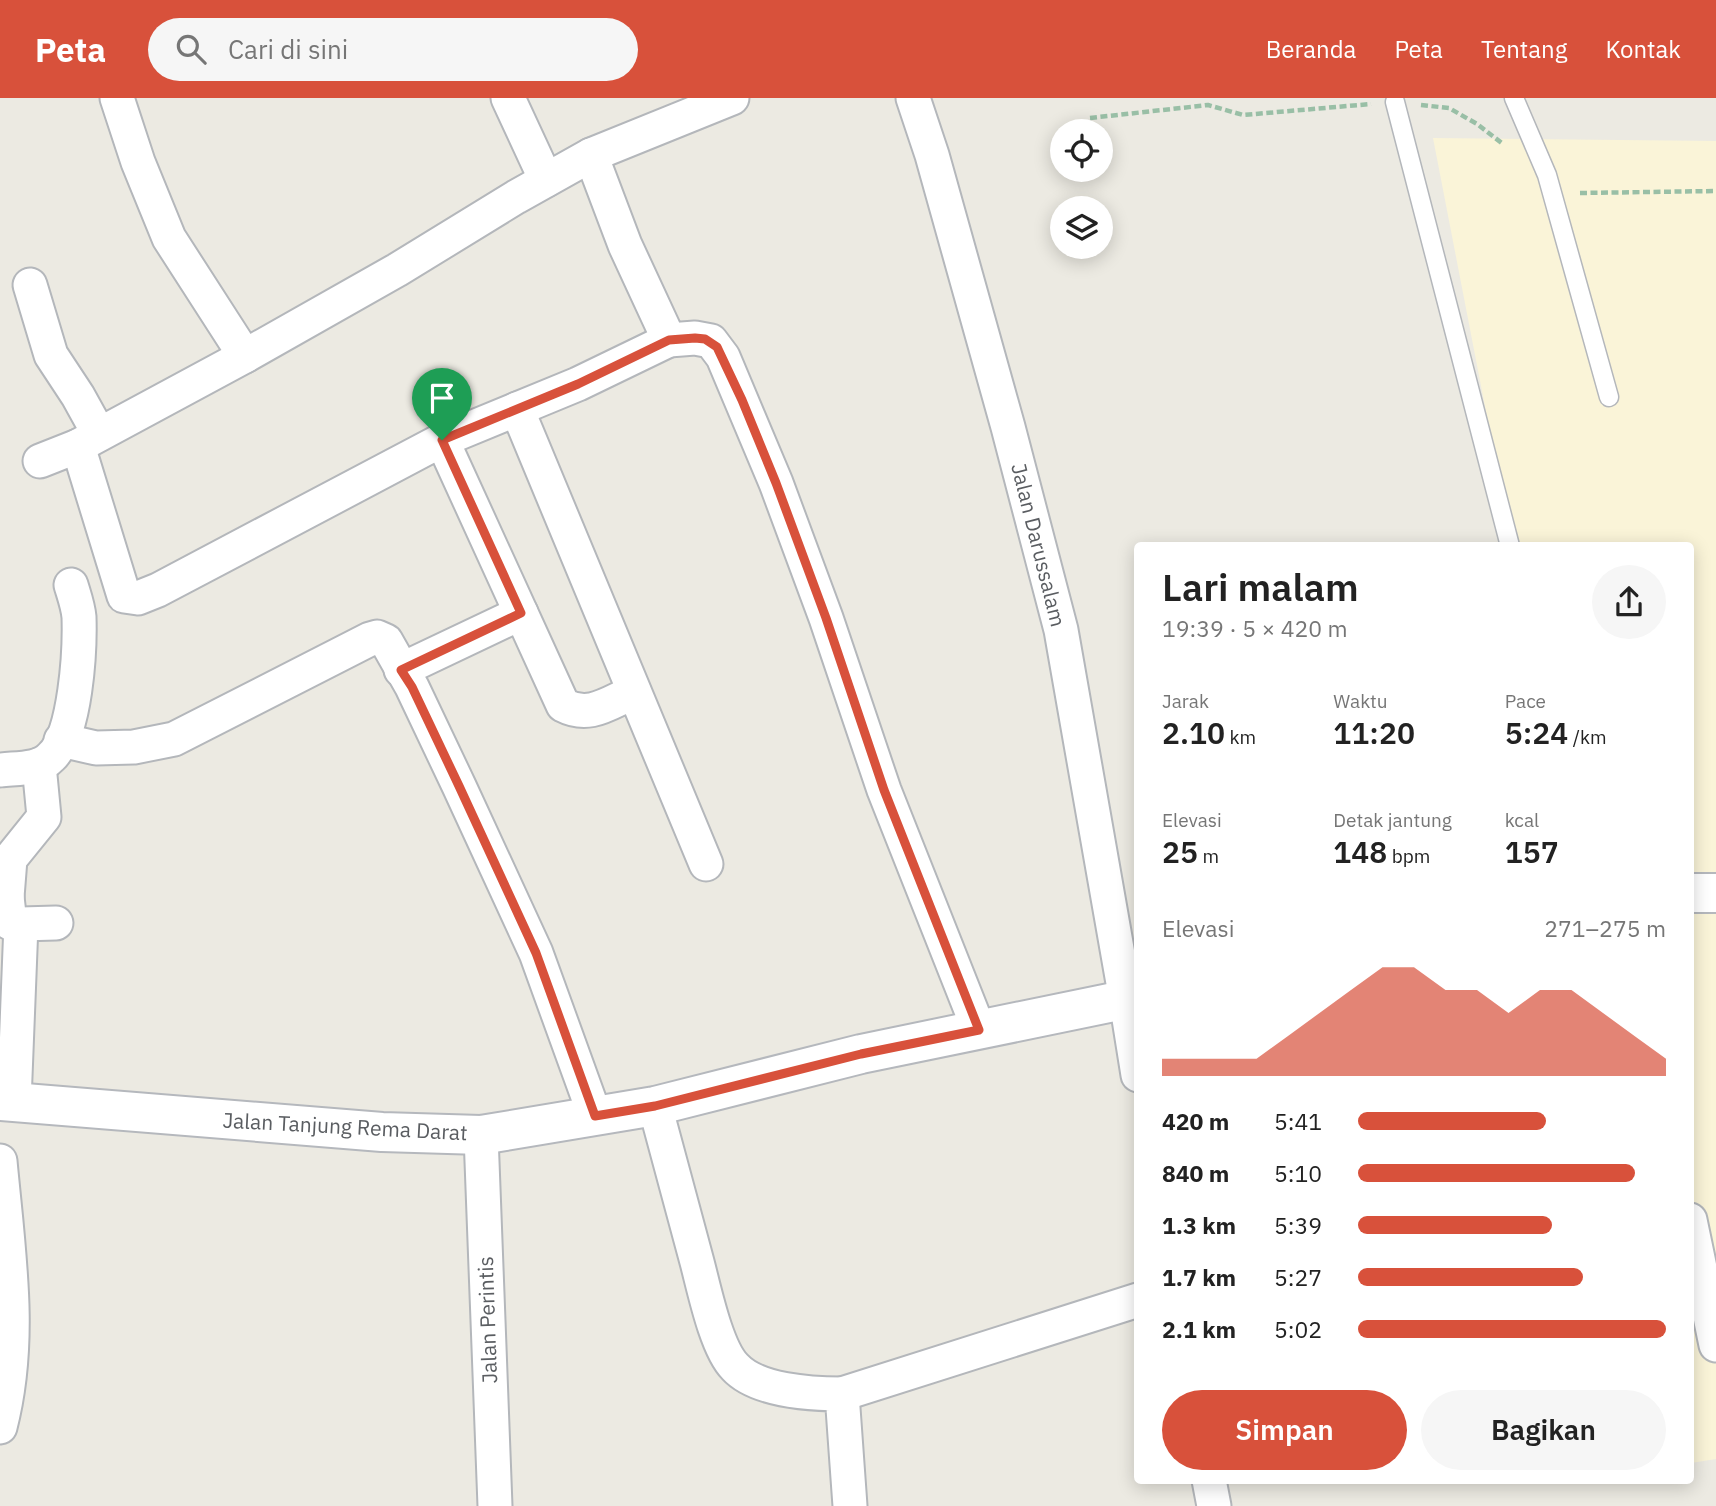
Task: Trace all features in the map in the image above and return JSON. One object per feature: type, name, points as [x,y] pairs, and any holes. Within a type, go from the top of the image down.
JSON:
[{"type":"street","points":[[508,98],[546,180]]},
{"type":"street","points":[[40,461],[89,440],[246,356],[591,155],[732,98]]},
{"type":"street","name":"Jalan Darussalam","points":[[913,98],[932,155],[1008,427],[1061,630],[1132,998],[1134,1024]]},
{"type":"street","points":[[120,99],[138,162],[169,237],[246,356]]},
{"type":"street","points":[[591,155],[625,245],[669,340]]},
{"type":"street","points":[[30,285],[51,355],[78,396],[124,596],[138,598],[158,590],[442,440],[578,384],[669,340],[695,338],[711,341],[723,357],[733,378],[776,483],[884,790],[979,1030]]},
{"type":"street","points":[[517,409],[706,864]]},
{"type":"street","points":[[442,440],[563,705],[577,712],[590,711],[634,692]]},
{"type":"street","points":[[0,769],[39,765],[51,758],[61,740],[75,701],[79,615],[71,585]]},
{"type":"street","points":[[401,670],[521,613]]},
{"type":"street","points":[[61,740],[96,748],[134,747],[173,739],[370,639],[377,637],[386,641],[412,687],[536,953],[595,1116]]},
{"type":"street","points":[[7,1101],[10,859],[44,817],[39,765]]},
{"type":"street","points":[[1694,893],[1716,892]]},
{"type":"street","points":[[9,906],[56,923]]},
{"type":"street","name":"Jalan Tanjung Rema Darat","points":[[7,1101],[369,1131],[481,1135],[655,1106],[861,1054],[1132,998]]},
{"type":"street","points":[[655,1106],[714,1326],[733,1366],[750,1379],[800,1392],[842,1394],[1134,1301]]},
{"type":"street","name":"Jalan Perintis","points":[[481,1135],[495,1506]]},
{"type":"street","points":[[0,1161],[13,1295],[12,1359],[0,1427]]},
{"type":"street","points":[[1694,1239],[1716,1345]]},
{"type":"street","points":[[842,1394],[850,1506]]},
{"type":"street","points":[[1210,1484],[1214,1506]]},
{"type":"lane","points":[[1514,98],[1547,175],[1609,397]]},
{"type":"lane","points":[[1395,102],[1509,542]]},
{"type":"path","points":[[1090,118],[1208,104],[1243,114],[1395,102]]},
{"type":"shaded area","points":[[1433,138],[1716,141],[1716,1459],[1694,1463],[1694,542],[1511,542]]},
{"type":"route","points":[[705,339],[717,347],[776,483],[826,618],[884,790],[979,1030],[861,1054],[655,1106],[595,1116],[536,953],[412,687],[401,670],[521,613],[442,440],[578,384],[669,340],[705,339]]}]
